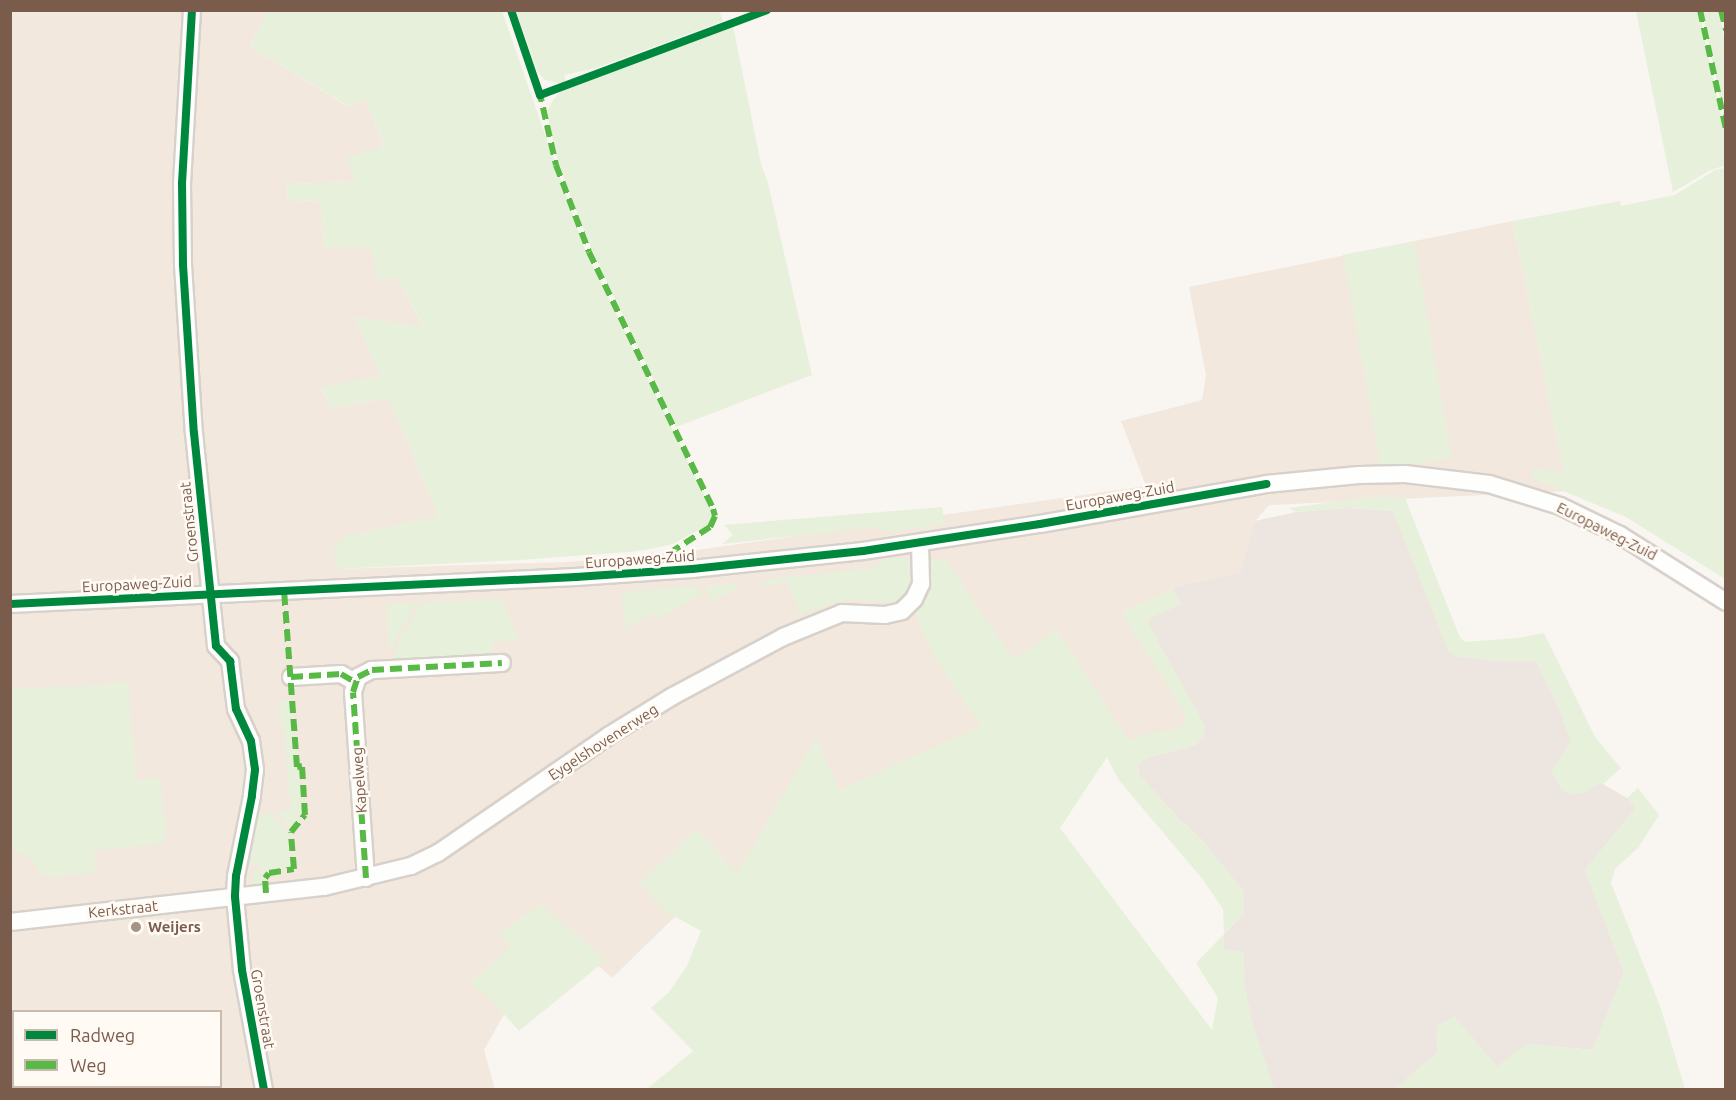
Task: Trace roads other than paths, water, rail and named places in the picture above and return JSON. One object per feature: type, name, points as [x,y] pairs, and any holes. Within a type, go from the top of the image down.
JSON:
[{"type":"street","name":"Groenstraat","points":[[192,10],[181,227],[195,433],[216,646],[231,662],[236,709],[251,741],[255,770],[236,876],[236,897],[242,970],[264,1089]]},
{"type":"street","name":"Europaweg-Zuid","points":[[10,604],[576,577],[692,569],[920,543],[1266,484],[1359,475],[1405,474],[1489,484],[1560,506],[1628,540],[1725,602]]},
{"type":"street","name":"Eygelshovenerweg","points":[[236,897],[324,887],[411,866],[438,854],[608,736],[673,696],[804,627],[842,613],[885,615],[902,610],[914,599],[921,584],[920,543]]},
{"type":"street","points":[[291,677],[341,674],[355,682],[362,674],[372,670],[502,663]]},
{"type":"street","name":"Kapelweg","points":[[355,682],[353,692],[366,878]]},
{"type":"street","name":"Kerkstraat","points":[[10,922],[236,897]]},
{"type":"place","name":"Weijers","points":[[136,927]]}]
